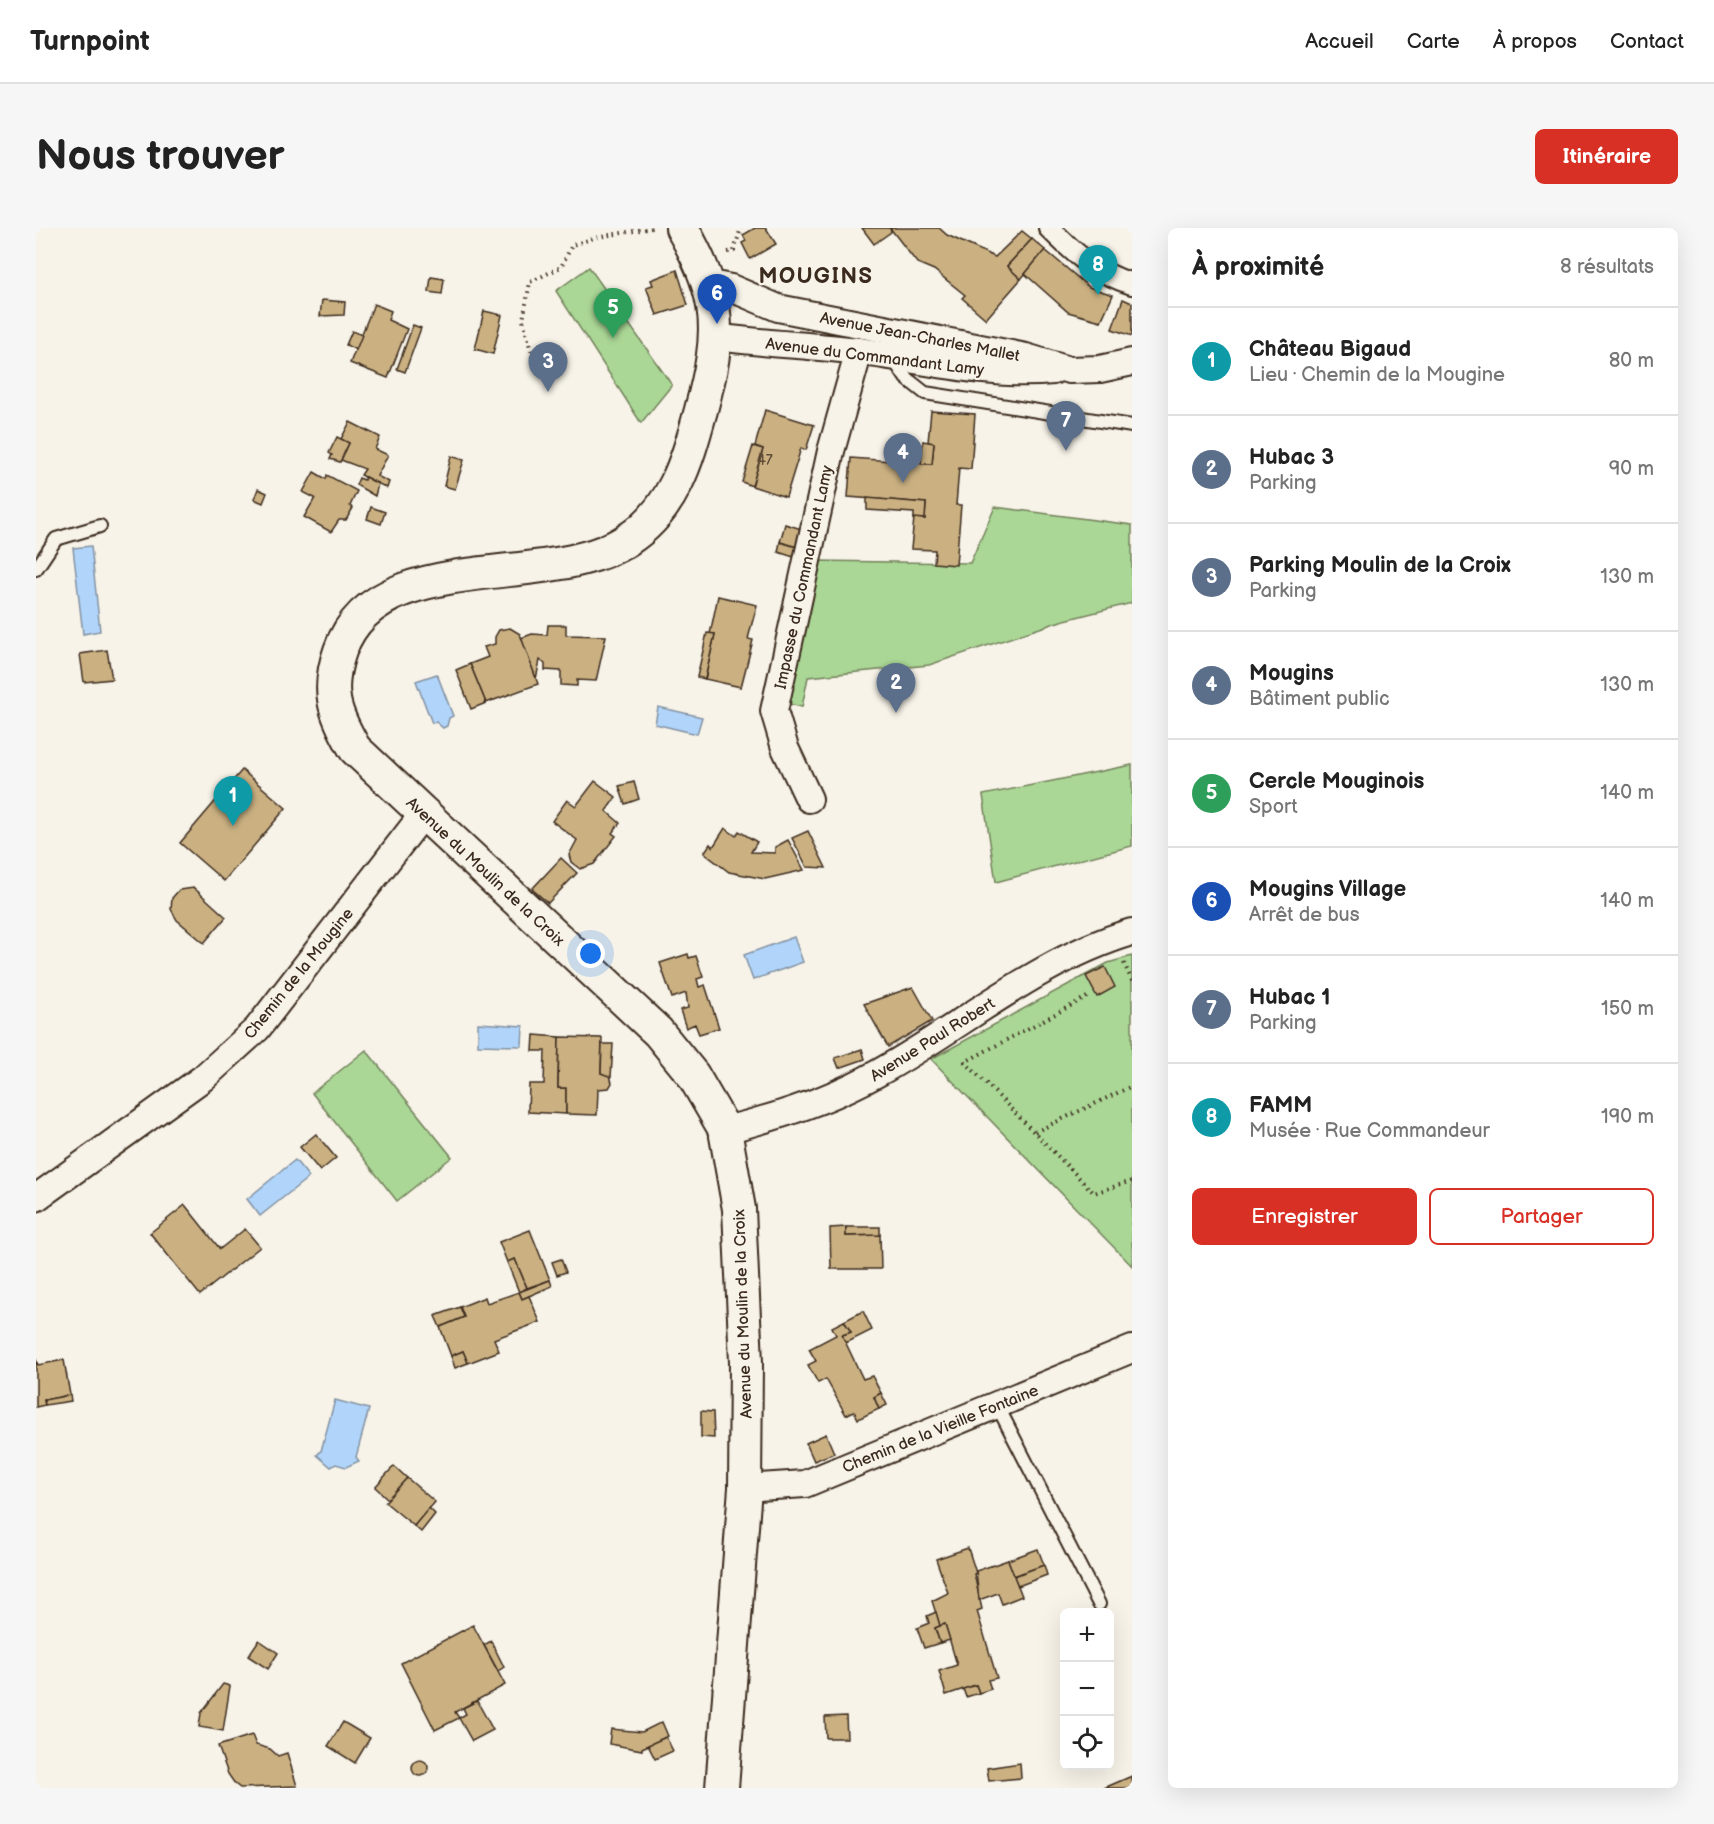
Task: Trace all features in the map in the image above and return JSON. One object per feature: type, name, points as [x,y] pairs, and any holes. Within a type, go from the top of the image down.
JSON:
[{"type":"street","name":"Avenue du Moulin de la Croix","points":[[682,228],[701,260],[710,284],[717,337],[711,375],[687,459],[675,489],[648,524],[627,541],[599,555],[577,561],[456,575],[427,581],[392,594],[361,616],[342,643],[332,672],[332,697],[340,722],[355,749],[658,1032],[693,1075],[725,1131],[739,1209],[744,1292],[745,1488],[722,1788]]},
{"type":"street","points":[[1049,228],[1077,255],[1106,276],[1132,284]]},
{"type":"street","name":"Avenue Jean-Charles Mallet","points":[[710,284],[730,288],[778,308],[1026,357],[1069,370],[1100,369],[1132,362]]},
{"type":"street","name":"Avenue du Commandant Lamy","points":[[717,337],[859,351],[1003,373],[1069,370]]},
{"type":"street","name":"Impasse du Commandant Lamy","points":[[809,800],[785,748],[774,711],[831,451],[859,351]]},
{"type":"street","name":"Chemin de la Mougine","points":[[36,1197],[203,1078],[257,1029],[424,813]]},
{"type":"street","name":"Avenue Paul Robert","points":[[725,1131],[790,1113],[842,1093],[880,1072],[1054,964],[1083,949],[1132,932]]},
{"type":"street","name":"Chemin de la Vieille Fontaine","points":[[745,1488],[806,1484],[1132,1349]]},
{"type":"lane","points":[[891,356],[906,378],[926,393],[1132,426]]},
{"type":"lane","points":[[36,569],[56,539],[100,526]]},
{"type":"lane","points":[[997,1405],[1099,1604]]},
{"type":"path","points":[[534,363],[523,320],[530,282],[561,267],[572,245],[598,237],[655,228]]},
{"type":"path","points":[[1087,997],[965,1062],[1094,1193],[1132,1181]]},
{"type":"path","points":[[1035,1132],[1132,1086]]},
{"type":"green space","points":[[589,267],[672,385],[641,423],[556,291]]},
{"type":"green space","points":[[995,507],[1132,525],[1132,603],[1061,621],[929,665],[808,677],[802,707],[785,703],[815,561],[970,563]]},
{"type":"green space","points":[[1132,765],[1132,846],[996,882],[983,795]]},
{"type":"green space","points":[[1132,956],[1132,1266],[931,1059],[1108,963]]},
{"type":"green space","points":[[366,1050],[452,1157],[397,1201],[312,1093]]},
{"type":"water","points":[[91,546],[100,631],[83,634],[73,548]]},
{"type":"water","points":[[437,674],[453,716],[443,728],[436,722],[432,723],[416,681]]},
{"type":"water","points":[[658,707],[702,717],[697,734],[655,724]]},
{"type":"water","points":[[794,937],[803,962],[753,980],[744,955]]},
{"type":"water","points":[[478,1023],[523,1026],[522,1046],[478,1045]]},
{"type":"water","points":[[295,1160],[309,1177],[260,1216],[247,1199]]},
{"type":"water","points":[[335,1400],[369,1409],[356,1457],[359,1461],[346,1467],[336,1464],[331,1467],[317,1455],[321,1451]]},
{"type":"building","points":[[755,228],[766,228],[776,244],[750,259],[742,243],[746,241],[743,235]]},
{"type":"building","points":[[862,228],[890,228],[891,232],[874,244]]},
{"type":"building","points":[[890,228],[939,228],[947,235],[995,257],[1022,231],[1032,239],[1007,266],[1021,279],[986,319],[962,298],[965,295],[934,270],[917,263]]},
{"type":"building","points":[[1032,239],[1045,250],[1021,279],[1007,266]]},
{"type":"building","points":[[1045,250],[1089,287],[1113,295],[1101,321],[1068,312],[1025,274]]},
{"type":"building","points":[[677,270],[688,305],[657,315],[646,287],[653,285],[651,280]]},
{"type":"building","points":[[431,277],[444,279],[442,294],[429,292]]},
{"type":"building","points":[[1123,299],[1132,303],[1132,336],[1112,329]]},
{"type":"building","points":[[322,300],[345,302],[344,315],[320,316]]},
{"type":"building","points":[[374,304],[391,311],[388,320],[407,329],[388,378],[350,363]]},
{"type":"building","points":[[484,311],[502,315],[493,354],[475,349]]},
{"type":"building","points":[[413,325],[421,328],[405,372],[397,369]]},
{"type":"building","points":[[352,331],[362,335],[356,350],[346,345]]},
{"type":"building","points":[[765,410],[814,425],[806,450],[801,448],[786,497],[752,486],[763,449],[755,446]]},
{"type":"building","points":[[931,411],[975,414],[971,469],[959,468],[956,505],[961,505],[956,565],[934,563],[935,550],[911,549],[914,518],[925,519],[926,503],[848,497],[851,458],[932,464],[934,443],[928,442]]},
{"type":"building","points":[[350,422],[380,437],[375,449],[388,455],[377,476],[389,482],[387,488],[361,475],[365,469],[341,460],[349,443],[341,439]]},
{"type":"building","points":[[337,437],[349,443],[340,462],[330,459],[332,455],[329,453]]},
{"type":"building","points":[[923,441],[934,443],[932,464],[921,464]]},
{"type":"building","points":[[753,446],[763,449],[752,486],[742,482]]},
{"type":"building","points":[[451,456],[464,460],[455,489],[444,486]]},
{"type":"building","points":[[314,472],[326,479],[327,475],[357,491],[350,506],[353,508],[346,520],[339,520],[331,532],[304,517],[315,498],[303,492]]},
{"type":"building","points":[[365,477],[378,484],[375,496],[356,485],[359,478],[364,480]]},
{"type":"building","points":[[258,489],[267,493],[263,503],[254,499]]},
{"type":"building","points":[[867,498],[926,503],[925,519],[914,518],[914,513],[867,510]]},
{"type":"building","points":[[371,507],[385,512],[381,524],[367,519]]},
{"type":"building","points":[[785,524],[805,530],[800,548],[780,542]]},
{"type":"building","points":[[780,542],[800,548],[797,558],[778,552]]},
{"type":"building","points":[[718,596],[757,605],[748,639],[753,640],[741,687],[705,679],[715,634],[710,634]]},
{"type":"building","points":[[548,625],[566,625],[566,635],[606,636],[596,681],[577,680],[577,686],[561,685],[561,671],[545,670],[545,664],[540,660],[536,679],[521,638],[532,634],[547,635]]},
{"type":"building","points":[[510,628],[520,634],[538,684],[486,703],[470,664],[488,657],[484,647],[495,644],[495,637],[499,630]]},
{"type":"building","points":[[707,633],[715,634],[705,679],[697,677]]},
{"type":"building","points":[[107,650],[112,679],[84,682],[80,654]]},
{"type":"building","points":[[470,664],[486,703],[471,709],[456,670]]},
{"type":"building","points":[[242,770],[286,808],[224,881],[180,843]]},
{"type":"building","points":[[595,781],[616,797],[606,811],[620,823],[612,833],[616,836],[594,864],[580,869],[571,862],[569,855],[577,840],[552,821],[567,800],[576,806]]},
{"type":"building","points":[[634,782],[639,799],[625,804],[619,786]]},
{"type":"building","points":[[725,828],[736,836],[739,831],[757,842],[751,852],[775,853],[775,847],[788,840],[804,870],[765,879],[729,872],[704,853],[710,844],[713,847]]},
{"type":"building","points":[[808,831],[826,868],[807,867],[792,838]]},
{"type":"building","points":[[561,858],[577,873],[548,903],[532,889]]},
{"type":"building","points":[[194,888],[226,917],[204,943],[177,920],[171,909],[172,898],[179,890]]},
{"type":"building","points":[[688,954],[689,958],[696,956],[703,977],[697,979],[699,987],[705,985],[719,1028],[699,1034],[695,1024],[686,1028],[680,1010],[688,1008],[686,993],[672,998],[660,963]]},
{"type":"building","points":[[1105,967],[1115,987],[1097,997],[1086,976]]},
{"type":"building","points":[[913,987],[932,1021],[888,1047],[864,1004]]},
{"type":"building","points":[[534,1035],[559,1037],[558,1088],[566,1088],[566,1114],[528,1112],[529,1084],[544,1084],[545,1051],[533,1051]]},
{"type":"building","points":[[559,1037],[602,1038],[601,1073],[610,1075],[612,1083],[609,1088],[598,1089],[597,1115],[566,1114],[566,1088],[558,1088]]},
{"type":"building","points":[[602,1044],[613,1044],[611,1077],[601,1073]]},
{"type":"building","points":[[862,1049],[865,1059],[839,1068],[835,1058]]},
{"type":"building","points":[[316,1134],[336,1158],[320,1171],[300,1147]]},
{"type":"building","points":[[185,1205],[220,1249],[245,1229],[260,1247],[200,1295],[150,1233]]},
{"type":"building","points":[[846,1227],[846,1236],[880,1235],[881,1269],[831,1269],[830,1228]]},
{"type":"building","points":[[846,1227],[880,1227],[880,1235],[846,1236]]},
{"type":"building","points":[[530,1230],[550,1280],[527,1288],[515,1259],[507,1262],[499,1242]]},
{"type":"building","points":[[515,1259],[527,1288],[519,1292],[507,1262]]},
{"type":"building","points":[[561,1259],[566,1272],[557,1275],[552,1262]]},
{"type":"building","points":[[550,1280],[552,1286],[522,1299],[519,1292]]},
{"type":"building","points":[[519,1292],[522,1299],[529,1296],[540,1322],[494,1339],[499,1351],[468,1363],[463,1351],[451,1356],[440,1327],[464,1317],[460,1307],[485,1297],[487,1303]]},
{"type":"building","points":[[460,1307],[464,1317],[440,1327],[435,1316]]},
{"type":"building","points":[[863,1311],[872,1330],[846,1343],[842,1335],[851,1332],[844,1321]]},
{"type":"building","points":[[844,1321],[851,1332],[842,1335],[863,1379],[872,1376],[881,1393],[874,1397],[879,1409],[858,1419],[854,1411],[846,1415],[826,1379],[818,1383],[808,1365],[816,1361],[809,1349],[836,1335],[832,1327]]},
{"type":"building","points":[[463,1351],[468,1363],[455,1368],[451,1356]]},
{"type":"building","points":[[36,1359],[38,1365],[64,1360],[70,1395],[44,1400],[45,1405],[36,1407]]},
{"type":"building","points":[[881,1393],[887,1405],[879,1409],[874,1397]]},
{"type":"building","points":[[70,1395],[71,1401],[45,1405],[44,1400]]},
{"type":"building","points":[[701,1411],[713,1412],[714,1438],[701,1437]]},
{"type":"building","points":[[826,1434],[834,1453],[814,1461],[806,1443]]},
{"type":"building","points":[[394,1466],[407,1478],[388,1499],[375,1487]]},
{"type":"building","points":[[407,1478],[435,1502],[414,1526],[385,1502]]},
{"type":"building","points":[[429,1508],[435,1514],[421,1532],[414,1526]]},
{"type":"building","points":[[968,1548],[976,1573],[974,1574],[982,1609],[977,1611],[997,1678],[988,1680],[991,1689],[979,1693],[976,1685],[946,1695],[939,1671],[957,1665],[945,1624],[940,1626],[932,1601],[948,1593],[936,1559]]},
{"type":"building","points":[[1038,1549],[1044,1565],[1014,1576],[1008,1560]]},
{"type":"building","points":[[1008,1560],[1022,1596],[1002,1604],[998,1593],[979,1600],[976,1571]]},
{"type":"building","points":[[1044,1565],[1047,1575],[1018,1586],[1014,1576]]},
{"type":"building","points":[[936,1612],[940,1626],[935,1628],[940,1643],[924,1648],[917,1628],[929,1623],[927,1616]]},
{"type":"building","points":[[945,1624],[950,1640],[940,1643],[935,1628]]},
{"type":"building","points":[[473,1625],[505,1685],[455,1712],[459,1718],[435,1730],[401,1663]]},
{"type":"building","points":[[259,1640],[278,1653],[268,1669],[248,1656]]},
{"type":"building","points":[[491,1641],[504,1667],[498,1671],[484,1645]]},
{"type":"building","points":[[223,1684],[230,1686],[223,1731],[199,1727],[201,1713]]},
{"type":"building","points":[[976,1685],[979,1693],[966,1697],[963,1689]]},
{"type":"building","points":[[477,1701],[493,1730],[472,1741],[459,1718],[466,1714],[463,1708]]},
{"type":"building","points":[[846,1716],[847,1738],[826,1738],[825,1717]]},
{"type":"building","points":[[343,1722],[370,1738],[355,1763],[328,1746]]},
{"type":"building","points":[[662,1722],[668,1736],[642,1750],[609,1744],[611,1729],[642,1732]]},
{"type":"building","points":[[252,1735],[256,1745],[270,1749],[278,1756],[287,1753],[297,1786],[240,1788],[235,1784],[228,1774],[218,1746]]},
{"type":"building","points":[[666,1737],[673,1751],[655,1759],[648,1745]]},
{"type":"building","points":[[420,1760],[428,1768],[420,1776],[412,1768]]},
{"type":"building","points":[[1020,1763],[1021,1778],[989,1781],[987,1768]]},
{"type":"building","points":[[1132,1776],[1132,1788],[1104,1788]]},
{"type":"place","name":"FAMM","points":[[1098,295]]},
{"type":"place","name":"Mougins Village","points":[[717,324]]},
{"type":"place","name":"Cercle Mouginois","points":[[613,338]]},
{"type":"place","name":"Parking Moulin de la Croix","points":[[548,392]]},
{"type":"place","name":"Hubac 1","points":[[1066,451]]},
{"type":"place","name":"Mougins","points":[[903,483]]},
{"type":"place","name":"Hubac 3","points":[[896,713]]},
{"type":"place","name":"Château Bigaud","points":[[233,826]]},
{"type":"district","name":"MOUGINS","points":[[816,275]]}]
